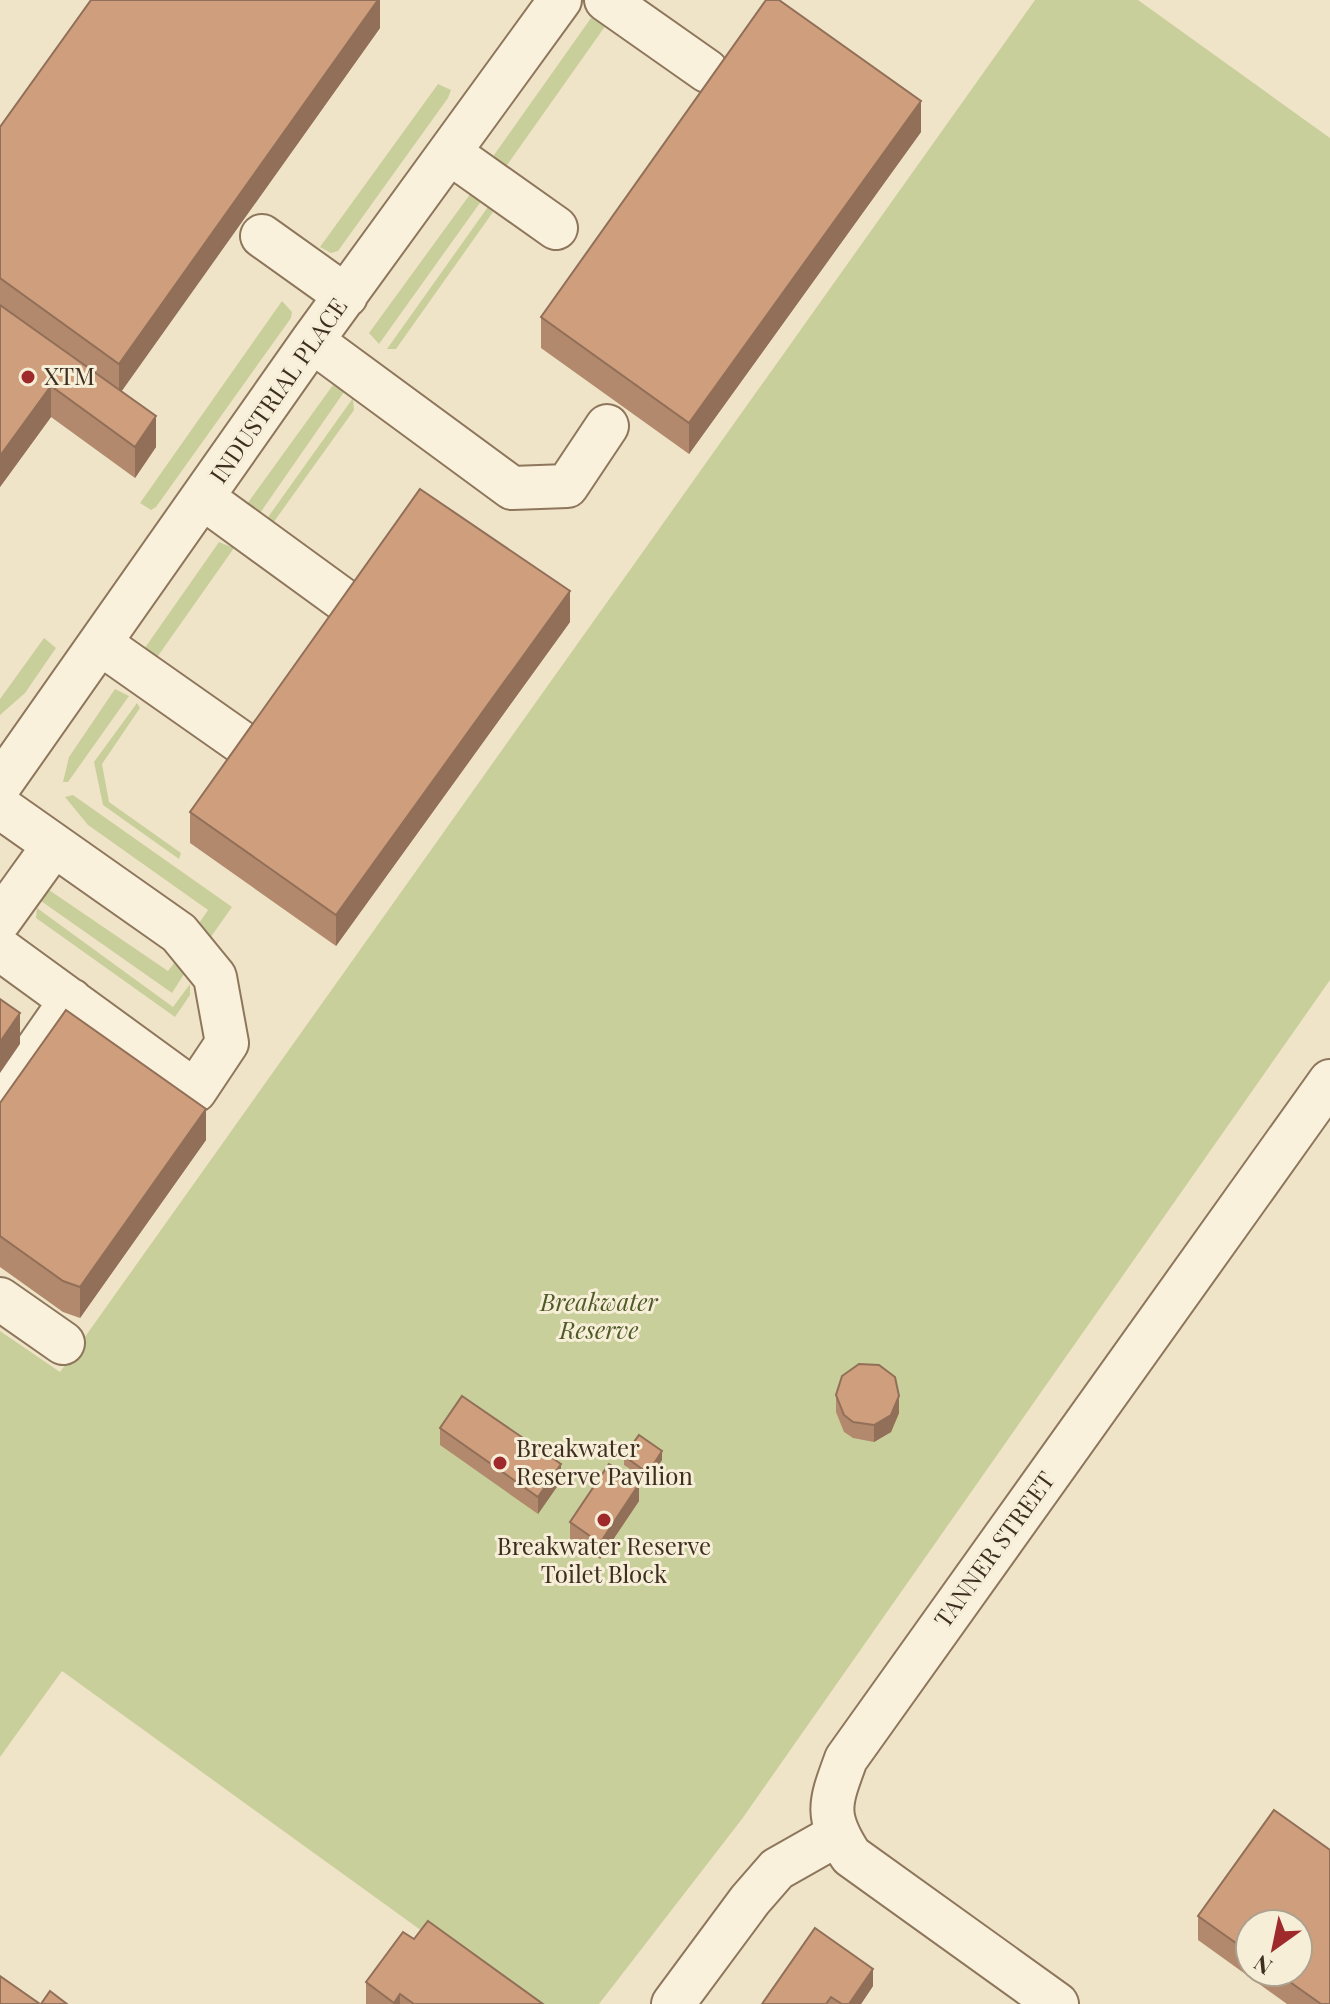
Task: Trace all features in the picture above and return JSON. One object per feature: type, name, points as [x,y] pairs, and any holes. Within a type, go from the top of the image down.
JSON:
[{"type":"street","points":[[606,0],[707,71]]},
{"type":"street","name":"INDUSTRIAL PLACE","points":[[0,785],[554,2]]},
{"type":"street","points":[[450,153],[556,228]]},
{"type":"street","points":[[262,236],[346,296]]},
{"type":"street","points":[[312,341],[512,488],[567,486],[607,426]]},
{"type":"street","points":[[203,498],[346,602]]},
{"type":"street","points":[[101,644],[242,743]]},
{"type":"street","points":[[0,807],[179,933],[215,977],[227,1043],[195,1091],[0,949]]},
{"type":"street","points":[[0,920],[54,845]]},
{"type":"street","points":[[0,1102],[71,1000]]},
{"type":"street","name":"TANNER STREET","points":[[837,1835],[829,1806],[846,1759],[1330,1081]]},
{"type":"street","points":[[0,1299],[63,1343]]},
{"type":"street","points":[[673,2004],[750,1900],[777,1869],[837,1835],[851,1856],[1057,2004]]},
{"type":"green space","name":"Breakwater Reserve","points":[[1035,0],[1138,0],[1330,138],[1330,980],[742,1819],[599,2004],[523,2004],[62,1671],[0,1757],[0,1331],[60,1372]]},
{"type":"green space","points":[[591,18],[606,25],[505,168],[494,160],[494,155]]},
{"type":"green space","points":[[438,84],[451,90],[448,98],[338,251],[331,253],[320,247]]},
{"type":"green space","points":[[471,193],[482,200],[379,344],[369,333]]},
{"type":"green space","points":[[490,204],[493,212],[396,349],[387,349]]},
{"type":"green space","points":[[282,301],[292,312],[291,318],[156,507],[151,510],[140,503]]},
{"type":"green space","points":[[333,385],[344,392],[258,516],[247,504]]},
{"type":"green space","points":[[353,398],[354,410],[273,523],[266,520]]},
{"type":"green space","points":[[219,542],[234,548],[153,663],[142,652]]},
{"type":"green space","points":[[44,638],[56,648],[25,693],[0,715],[0,699]]},
{"type":"green space","points":[[115,689],[129,696],[68,782],[63,782],[69,757]]},
{"type":"green space","points":[[137,703],[140,708],[102,764],[109,802],[181,853],[179,859],[103,805],[94,762]]},
{"type":"green space","points":[[73,795],[232,907],[203,948],[193,932],[208,910],[88,825],[65,797]]},
{"type":"green space","points":[[49,890],[168,971],[178,958],[186,971],[172,993],[41,901]]},
{"type":"green space","points":[[37,908],[173,1007],[190,984],[190,995],[175,1017],[36,918]]},
{"type":"building","points":[[91,0],[378,0],[119,364],[0,278],[0,127]]},
{"type":"building","points":[[766,0],[779,0],[921,101],[689,423],[541,317]]},
{"type":"building","points":[[0,305],[156,416],[135,447],[51,386],[0,456]]},
{"type":"building","points":[[420,489],[570,591],[336,915],[190,812]]},
{"type":"building","points":[[0,999],[20,1013],[0,1042]]},
{"type":"building","points":[[66,1010],[206,1109],[80,1287],[63,1281],[0,1236],[0,1103]]},
{"type":"building","points":[[859,1364],[879,1365],[895,1377],[899,1396],[891,1415],[874,1425],[853,1422],[844,1415],[836,1395],[842,1376]]},
{"type":"building","points":[[462,1396],[561,1464],[538,1497],[440,1428]]},
{"type":"building","points":[[639,1435],[662,1451],[648,1473],[624,1456]]},
{"type":"building","name":"Breakwater Reserve Toilet Block","points":[[609,1464],[639,1484],[600,1543],[570,1522]]},
{"type":"building","points":[[1274,1810],[1330,1850],[1330,2004],[1321,2004],[1298,1988],[1314,1988],[1314,1908],[1234,1908],[1234,1942],[1198,1916]]},
{"type":"building","points":[[428,1921],[543,2004],[414,2004],[400,1994],[394,2003],[366,1982],[403,1932],[414,1939]]},
{"type":"building","points":[[815,1928],[873,1969],[849,2004],[842,2004],[831,1997],[826,2004],[762,2004]]},
{"type":"building","points":[[0,1976],[40,2004],[0,2004]]},
{"type":"building","points":[[50,1991],[67,2004],[41,2004]]},
{"type":"place","name":"XTM","points":[[28,377]]},
{"type":"place","name":"Breakwater Reserve Pavilion","points":[[500,1463]]},
{"type":"place","name":"Breakwater Reserve Toilet Block","points":[[604,1520]]}]
